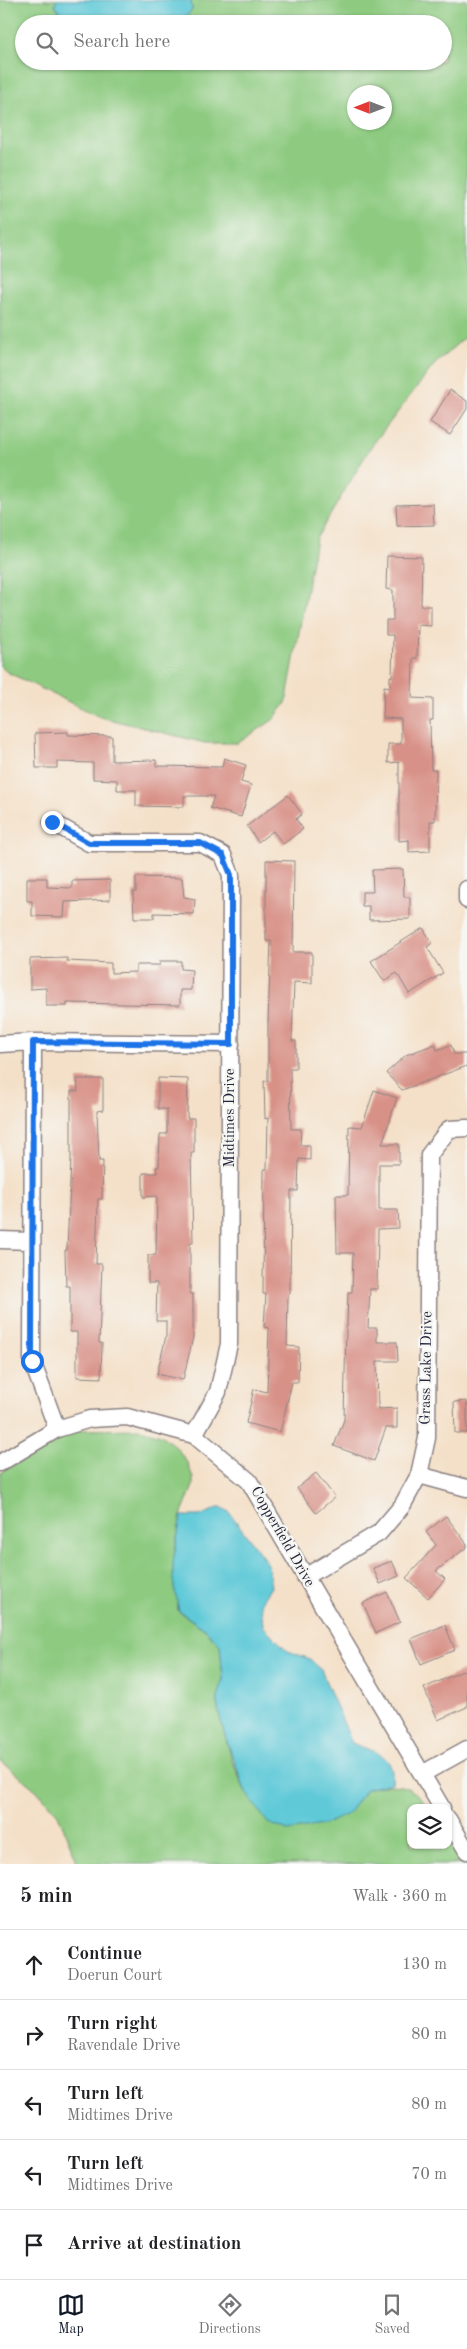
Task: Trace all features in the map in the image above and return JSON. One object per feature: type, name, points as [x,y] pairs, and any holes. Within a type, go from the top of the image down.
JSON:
[{"type":"street","name":"Midtimes Drive","points":[[52,822],[89,843],[200,843],[223,855],[231,875],[229,1344],[218,1392],[194,1435]]},
{"type":"street","points":[[467,889],[467,900]]},
{"type":"street","points":[[33,1042],[32,1361],[57,1429]]},
{"type":"street","points":[[0,1044],[33,1042],[231,1044]]},
{"type":"street","name":"Grass Lake Drive","points":[[305,1577],[379,1533],[402,1506],[418,1475],[427,1438],[429,1155],[449,1129],[467,1128]]},
{"type":"street","points":[[0,1240],[31,1241]]},
{"type":"street","name":"Copperfield Drive","points":[[0,1462],[57,1429],[90,1419],[127,1417],[194,1435],[249,1481],[440,1804]]},
{"type":"street","points":[[418,1475],[467,1488]]},
{"type":"street","points":[[422,1774],[467,1749]]},
{"type":"street","points":[[452,1826],[467,1851]]},
{"type":"green space","points":[[0,0],[57,0],[55,6],[62,15],[15,15],[15,70],[452,70],[452,15],[187,15],[192,10],[191,0],[467,0],[467,335],[434,365],[370,448],[316,539],[286,703],[273,720],[238,743],[205,743],[100,717],[7,672],[0,666]]},
{"type":"green space","points":[[140,1429],[161,1435],[177,1448],[188,1464],[193,1478],[193,1486],[181,1516],[175,1549],[178,1611],[206,1630],[220,1645],[223,1679],[218,1698],[218,1709],[232,1760],[246,1793],[347,1814],[366,1789],[393,1785],[401,1786],[415,1793],[425,1804],[407,1804],[407,1849],[452,1849],[452,1845],[464,1864],[78,1864],[58,1814],[36,1790],[0,1760],[0,1473],[61,1436],[83,1430]]},
{"type":"water","points":[[57,0],[191,0],[192,10],[187,15],[62,15],[55,5]]},
{"type":"water","points":[[221,1507],[229,1512],[268,1564],[271,1587],[261,1602],[263,1626],[288,1651],[310,1659],[321,1670],[352,1743],[376,1752],[387,1760],[390,1766],[392,1783],[366,1789],[348,1814],[323,1825],[288,1831],[268,1823],[246,1793],[224,1733],[218,1709],[218,1698],[223,1679],[220,1645],[206,1630],[179,1611],[173,1581],[173,1562],[181,1516],[199,1516]]},
{"type":"building","points":[[450,390],[467,401],[467,409],[450,435],[430,422]]},
{"type":"building","points":[[433,504],[434,525],[397,526],[396,505]]},
{"type":"building","points":[[387,556],[422,557],[421,606],[431,606],[431,626],[418,625],[417,658],[413,658],[412,698],[433,699],[433,720],[430,720],[431,770],[436,770],[435,821],[430,821],[430,851],[409,852],[409,840],[399,841],[399,762],[388,763],[388,744],[401,744],[401,719],[383,718],[384,686],[390,687],[390,676],[392,677],[393,635],[386,635],[386,620],[393,620],[393,590],[386,589]]},
{"type":"building","points":[[68,732],[68,735],[112,736],[112,761],[156,760],[156,766],[222,767],[224,758],[246,765],[241,782],[251,785],[241,817],[210,808],[214,796],[184,796],[184,807],[136,806],[136,790],[117,790],[117,780],[93,779],[93,763],[57,762],[57,768],[36,768],[35,733]]},
{"type":"building","points":[[288,795],[302,814],[296,819],[303,829],[283,844],[273,831],[258,842],[247,826]]},
{"type":"building","points":[[266,860],[294,861],[293,952],[312,952],[312,983],[294,982],[292,1041],[296,1041],[296,1068],[290,1068],[291,1129],[301,1129],[300,1145],[310,1145],[310,1160],[299,1159],[298,1191],[291,1191],[290,1294],[288,1294],[287,1346],[299,1347],[298,1382],[292,1382],[280,1432],[246,1423],[254,1389],[267,1392],[269,1328],[264,1327],[266,1294],[263,1294],[264,1169],[267,1169],[268,1118],[265,1119],[264,1081],[268,1081],[271,941],[266,941]]},
{"type":"building","points":[[403,869],[404,897],[410,897],[410,919],[369,920],[369,906],[362,906],[362,892],[373,892],[372,870]]},
{"type":"building","points":[[136,877],[182,878],[184,897],[195,899],[194,914],[154,913],[154,918],[134,918],[133,892],[136,892]]},
{"type":"building","points":[[27,878],[47,878],[47,887],[72,888],[72,881],[110,880],[110,900],[65,902],[64,917],[32,916],[32,901],[27,901]]},
{"type":"building","points":[[423,928],[432,943],[427,947],[443,973],[409,994],[397,973],[384,981],[371,961]]},
{"type":"building","points":[[67,958],[67,961],[111,963],[111,973],[136,972],[136,965],[160,965],[160,961],[181,961],[181,969],[192,970],[191,990],[180,990],[180,1005],[67,1003],[67,1006],[46,1006],[46,988],[30,989],[30,959]]},
{"type":"building","points":[[435,1044],[437,1050],[451,1045],[454,1054],[467,1054],[467,1066],[402,1090],[386,1073],[406,1055]]},
{"type":"building","points":[[158,1078],[188,1079],[187,1118],[194,1118],[194,1153],[191,1153],[193,1243],[190,1243],[190,1294],[193,1294],[193,1337],[183,1380],[157,1374],[166,1336],[166,1321],[156,1321],[157,1283],[148,1283],[148,1255],[156,1255],[157,1196],[143,1197],[143,1173],[157,1173],[156,1167],[159,1167],[160,1134],[167,1134],[167,1109],[158,1109]]},
{"type":"building","points":[[77,1079],[103,1079],[103,1110],[97,1111],[99,1161],[103,1161],[102,1199],[98,1199],[96,1264],[102,1264],[99,1343],[102,1343],[101,1378],[77,1377],[77,1332],[70,1332],[70,1286],[66,1286],[65,1250],[67,1250],[71,1160],[71,1091],[78,1091]]},
{"type":"building","points":[[374,1090],[397,1098],[382,1144],[399,1144],[399,1164],[379,1164],[379,1210],[398,1210],[399,1228],[378,1229],[377,1289],[370,1289],[368,1328],[377,1328],[377,1342],[397,1342],[398,1361],[377,1361],[378,1409],[397,1408],[397,1428],[386,1428],[374,1461],[334,1446],[344,1420],[346,1327],[348,1292],[352,1292],[353,1253],[337,1253],[336,1195],[348,1195],[349,1126],[362,1127]]},
{"type":"building","points":[[467,1401],[467,1433],[455,1433],[454,1402]]},
{"type":"building","points":[[316,1473],[335,1497],[316,1513],[297,1488]]},
{"type":"building","points":[[446,1516],[467,1544],[467,1547],[436,1571],[445,1579],[428,1598],[406,1578],[436,1545],[426,1532]]},
{"type":"building","points":[[392,1561],[399,1576],[380,1584],[373,1568]]},
{"type":"building","points":[[387,1592],[400,1622],[376,1633],[363,1603]]},
{"type":"building","points":[[445,1625],[455,1650],[421,1664],[411,1639]]},
{"type":"building","points":[[467,1669],[467,1707],[438,1720],[424,1688]]},
{"type":"route","points":[[32,1361],[33,1042],[231,1044],[231,875],[223,855],[200,843],[89,843],[52,822]]}]
